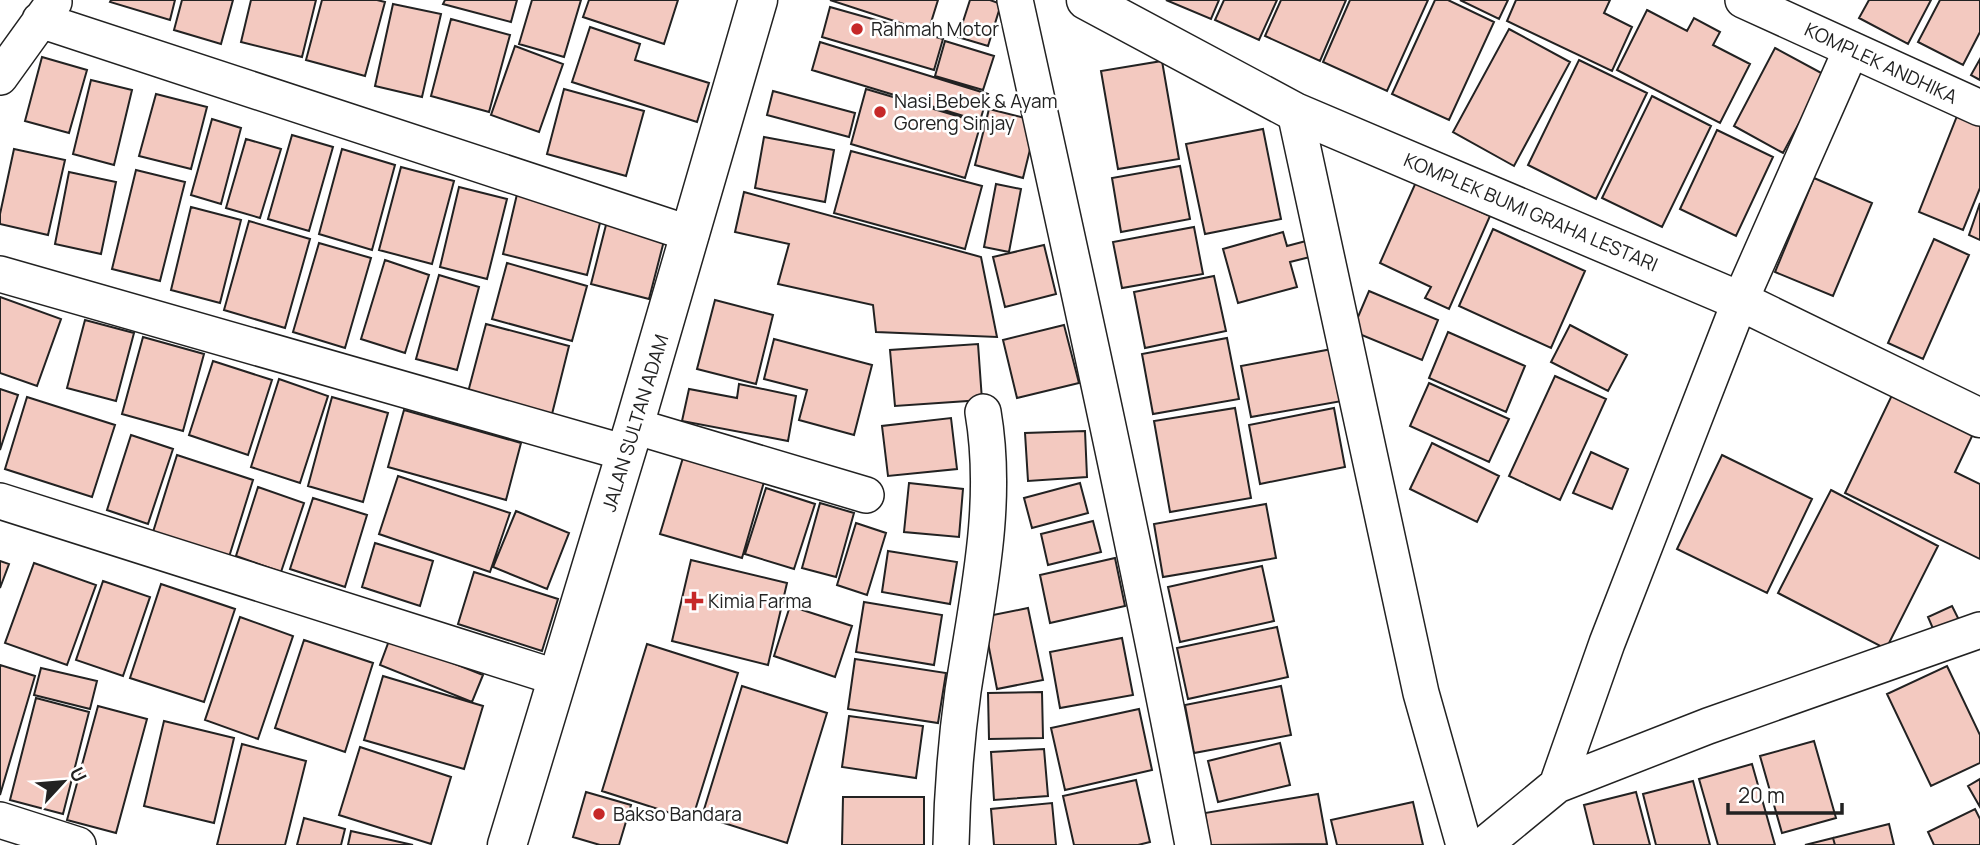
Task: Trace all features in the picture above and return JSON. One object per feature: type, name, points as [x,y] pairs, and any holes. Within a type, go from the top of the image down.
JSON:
[{"type":"street","name":"JALAN SULTAN ADAM","points":[[507,845],[630,440],[758,0]]},
{"type":"street","points":[[1015,0],[1094,359],[1193,845]]},
{"type":"street","name":"KOMPLEK BUMI GRAHA LESTARI","points":[[1086,0],[1295,112],[1740,301],[1980,418]]},
{"type":"street","name":"KOMPLEK ANDHIKA","points":[[1743,0],[1980,108]]},
{"type":"street","points":[[0,77],[48,10],[691,233]]},
{"type":"street","points":[[1557,785],[1607,643],[1740,301],[1851,50]]},
{"type":"street","points":[[1295,112],[1421,693],[1464,845]]},
{"type":"street","points":[[0,274],[630,440],[866,495]]},
{"type":"street","points":[[951,845],[963,694],[990,492],[989,445],[983,412]]},
{"type":"street","points":[[0,501],[558,678]]},
{"type":"street","points":[[1484,845],[1557,785],[1708,726],[1980,630]]},
{"type":"street","points":[[0,820],[78,845]]},
{"type":"building","points":[[175,0],[170,20],[110,2]]},
{"type":"building","points":[[182,0],[233,0],[221,44],[174,30]]},
{"type":"building","points":[[251,0],[316,0],[302,57],[241,42]]},
{"type":"building","points":[[322,0],[385,2],[365,76],[306,60]]},
{"type":"building","points":[[445,0],[517,0],[511,22],[443,4]]},
{"type":"building","points":[[532,0],[581,0],[564,57],[519,44]]},
{"type":"building","points":[[589,0],[678,0],[664,44],[583,17]]},
{"type":"building","points":[[830,0],[938,0],[928,32]]},
{"type":"building","points":[[970,0],[990,0],[1001,4],[988,46],[958,37]]},
{"type":"building","points":[[1166,0],[1219,0],[1211,19]]},
{"type":"building","points":[[1224,0],[1277,0],[1259,40],[1215,20]]},
{"type":"building","points":[[1281,0],[1346,0],[1320,61],[1265,36]]},
{"type":"building","points":[[1350,0],[1428,0],[1387,91],[1323,62]]},
{"type":"building","points":[[1435,0],[1448,0],[1494,22],[1449,120],[1392,94]]},
{"type":"building","points":[[1460,0],[1508,0],[1499,19]]},
{"type":"building","points":[[1516,0],[1610,0],[1604,13],[1632,27],[1612,71],[1507,21]]},
{"type":"building","points":[[1869,0],[1931,0],[1908,44],[1859,18]]},
{"type":"building","points":[[1940,0],[1980,0],[1980,32],[1963,65],[1918,42]]},
{"type":"building","points":[[393,4],[441,14],[422,97],[375,86]]},
{"type":"building","points":[[830,7],[943,39],[934,70],[822,37]]},
{"type":"building","points":[[1647,10],[1687,31],[1694,18],[1720,32],[1713,45],[1750,64],[1720,123],[1617,70]]},
{"type":"building","points":[[451,19],[510,35],[489,112],[431,96]]},
{"type":"building","points":[[590,27],[640,44],[635,60],[709,83],[697,122],[572,82]]},
{"type":"building","points":[[1509,29],[1570,62],[1514,166],[1453,132]]},
{"type":"building","points":[[945,41],[994,56],[983,90],[935,76]]},
{"type":"building","points":[[820,42],[988,94],[980,121],[812,70]]},
{"type":"building","points":[[515,46],[563,64],[539,132],[491,115]]},
{"type":"building","points":[[1775,48],[1825,75],[1783,153],[1734,126]]},
{"type":"building","points":[[42,57],[87,70],[69,133],[25,121]]},
{"type":"building","points":[[1980,59],[1980,80],[1971,75]]},
{"type":"building","points":[[1579,60],[1647,93],[1596,199],[1528,165]]},
{"type":"building","points":[[1162,61],[1179,159],[1118,169],[1101,71]]},
{"type":"building","points":[[91,80],[132,90],[114,165],[73,154]]},
{"type":"building","points":[[564,89],[644,111],[626,176],[547,154]]},
{"type":"building","points":[[866,89],[981,123],[965,178],[851,144]]},
{"type":"building","points":[[773,91],[855,113],[849,137],[767,115]]},
{"type":"building","points":[[156,94],[207,107],[191,169],[139,156]]},
{"type":"building","points":[[1652,96],[1711,126],[1662,227],[1602,198]]},
{"type":"building","points":[[989,109],[1037,121],[1023,178],[975,165]]},
{"type":"building","points":[[1959,111],[1980,119],[1980,188],[1963,230],[1919,212]]},
{"type":"building","points":[[212,119],[241,128],[221,204],[191,195]]},
{"type":"building","points":[[1263,129],[1281,219],[1205,234],[1186,144]]},
{"type":"building","points":[[1717,130],[1773,157],[1736,236],[1680,209]]},
{"type":"building","points":[[292,135],[333,147],[309,231],[268,219]]},
{"type":"building","points":[[764,137],[834,150],[825,202],[755,188]]},
{"type":"building","points":[[246,139],[281,149],[260,218],[226,208]]},
{"type":"building","points":[[14,149],[65,160],[48,235],[0,224]]},
{"type":"building","points":[[342,149],[395,165],[372,250],[319,234]]},
{"type":"building","points":[[851,151],[982,186],[965,249],[834,213]]},
{"type":"building","points":[[1180,166],[1190,219],[1121,232],[1112,178]]},
{"type":"building","points":[[401,167],[454,181],[432,264],[379,250]]},
{"type":"building","points":[[136,170],[185,182],[160,281],[112,269]]},
{"type":"building","points":[[69,172],[116,182],[101,254],[55,244]]},
{"type":"building","points":[[1814,178],[1872,203],[1833,296],[1775,272]]},
{"type":"building","points":[[1416,182],[1490,216],[1449,309],[1425,298],[1431,287],[1380,263]]},
{"type":"building","points":[[996,184],[1021,189],[1009,252],[984,247]]},
{"type":"building","points":[[459,187],[507,199],[487,279],[440,267]]},
{"type":"building","points":[[518,190],[603,211],[587,275],[503,254]]},
{"type":"building","points":[[744,192],[981,257],[997,337],[876,332],[873,305],[778,284],[789,244],[735,232]]},
{"type":"building","points":[[1980,203],[1980,240],[1969,235]]},
{"type":"building","points":[[191,207],[241,220],[220,303],[171,290]]},
{"type":"building","points":[[608,217],[666,233],[649,299],[591,284]]},
{"type":"building","points":[[249,221],[310,239],[285,328],[224,310]]},
{"type":"building","points":[[1194,227],[1203,274],[1122,288],[1113,242]]},
{"type":"building","points":[[1493,229],[1585,271],[1551,348],[1459,306]]},
{"type":"building","points":[[1283,232],[1287,246],[1306,241],[1310,257],[1290,262],[1297,287],[1238,303],[1223,249]]},
{"type":"building","points":[[1934,239],[1969,255],[1923,359],[1888,343]]},
{"type":"building","points":[[319,243],[371,258],[345,348],[293,332]]},
{"type":"building","points":[[1044,245],[1056,294],[1005,307],[993,257]]},
{"type":"building","points":[[385,260],[429,275],[405,353],[361,339]]},
{"type":"building","points":[[507,263],[587,286],[572,341],[492,319]]},
{"type":"building","points":[[439,275],[479,287],[457,370],[416,359]]},
{"type":"building","points":[[1214,276],[1226,331],[1145,348],[1134,292]]},
{"type":"building","points":[[1369,291],[1438,320],[1422,360],[1352,331]]},
{"type":"building","points":[[0,297],[61,319],[37,386],[0,373]]},
{"type":"building","points":[[715,300],[773,315],[756,384],[697,369]]},
{"type":"building","points":[[85,320],[134,333],[116,401],[67,388]]},
{"type":"building","points":[[486,324],[569,346],[551,418],[467,396]]},
{"type":"building","points":[[1064,325],[1079,383],[1017,398],[1003,340]]},
{"type":"building","points":[[1570,325],[1627,355],[1608,391],[1551,362]]},
{"type":"building","points":[[1448,332],[1525,366],[1506,412],[1429,378]]},
{"type":"building","points":[[143,337],[204,354],[183,431],[122,414]]},
{"type":"building","points":[[1227,338],[1239,399],[1153,414],[1142,354]]},
{"type":"building","points":[[774,339],[872,365],[854,435],[799,420],[807,390],[764,379]]},
{"type":"building","points":[[978,344],[982,400],[895,406],[890,350]]},
{"type":"building","points":[[1332,349],[1342,401],[1251,417],[1241,366]]},
{"type":"building","points":[[213,361],[272,380],[248,455],[189,435]]},
{"type":"building","points":[[1555,376],[1606,399],[1560,500],[1509,476]]},
{"type":"building","points":[[279,379],[328,396],[300,483],[251,467]]},
{"type":"building","points":[[1429,383],[1509,419],[1489,462],[1410,426]]},
{"type":"building","points":[[739,384],[796,396],[788,441],[682,421],[689,389],[737,398]]},
{"type":"building","points":[[0,389],[18,395],[0,450]]},
{"type":"building","points":[[1893,393],[1974,432],[1955,472],[1980,484],[1980,559],[1845,493]]},
{"type":"building","points":[[27,397],[115,425],[92,497],[5,469]]},
{"type":"building","points":[[332,397],[388,413],[363,502],[308,486]]},
{"type":"building","points":[[1235,408],[1251,498],[1170,512],[1154,421]]},
{"type":"building","points":[[1334,408],[1345,467],[1260,484],[1249,425]]},
{"type":"building","points":[[404,410],[521,443],[506,500],[388,467]]},
{"type":"building","points":[[951,418],[957,469],[888,476],[882,426]]},
{"type":"building","points":[[1085,431],[1087,477],[1028,481],[1025,433]]},
{"type":"building","points":[[131,435],[173,449],[148,524],[107,510]]},
{"type":"building","points":[[1432,443],[1499,476],[1477,522],[1410,489]]},
{"type":"building","points":[[685,451],[766,475],[742,558],[660,534]]},
{"type":"building","points":[[1591,452],[1628,469],[1612,509],[1573,493]]},
{"type":"building","points":[[177,455],[253,480],[229,557],[153,532]]},
{"type":"building","points":[[1722,455],[1812,499],[1767,593],[1677,549]]},
{"type":"building","points":[[398,476],[510,513],[490,572],[379,534]]},
{"type":"building","points":[[909,483],[963,489],[959,537],[904,532]]},
{"type":"building","points":[[1080,483],[1088,513],[1032,528],[1024,498]]},
{"type":"building","points":[[258,487],[304,503],[281,572],[236,556]]},
{"type":"building","points":[[766,488],[815,504],[794,569],[745,554]]},
{"type":"building","points":[[1831,490],[1938,546],[1886,649],[1778,593]]},
{"type":"building","points":[[313,498],[367,515],[345,587],[290,569]]},
{"type":"building","points":[[820,503],[854,513],[836,577],[802,568]]},
{"type":"building","points":[[1266,504],[1276,558],[1163,577],[1154,524]]},
{"type":"building","points":[[516,511],[569,533],[547,589],[493,567]]},
{"type":"building","points":[[1093,521],[1101,552],[1048,565],[1041,534]]},
{"type":"building","points":[[856,523],[886,533],[867,595],[837,585]]},
{"type":"building","points":[[375,543],[433,561],[420,606],[362,587]]},
{"type":"building","points":[[888,551],[957,562],[950,604],[882,592]]},
{"type":"building","points":[[1115,558],[1125,606],[1050,623],[1040,575]]},
{"type":"building","points":[[691,560],[787,583],[768,665],[672,641]]},
{"type":"building","points":[[0,561],[9,564],[0,588]]},
{"type":"building","points":[[34,563],[96,585],[67,665],[5,643]]},
{"type":"building","points":[[1262,566],[1274,621],[1180,642],[1168,587]]},
{"type":"building","points":[[474,572],[558,599],[542,651],[458,624]]},
{"type":"building","points":[[103,581],[150,597],[123,676],[76,660]]},
{"type":"building","points":[[161,584],[235,609],[204,702],[130,678]]},
{"type":"building","points":[[864,602],[942,615],[934,665],[856,652]]},
{"type":"building","points":[[790,606],[852,626],[835,677],[774,656]]},
{"type":"building","points":[[1952,606],[1962,626],[1937,638],[1928,617]]},
{"type":"building","points":[[1028,608],[1043,680],[997,689],[983,617]]},
{"type":"building","points":[[240,617],[293,636],[258,739],[205,720]]},
{"type":"building","points":[[1277,627],[1288,677],[1188,699],[1177,648]]},
{"type":"building","points":[[390,638],[483,675],[472,702],[380,665]]},
{"type":"building","points":[[1122,638],[1133,695],[1060,708],[1050,652]]},
{"type":"building","points":[[304,640],[373,663],[345,752],[275,728]]},
{"type":"building","points":[[647,644],[738,673],[692,820],[602,791]]},
{"type":"building","points":[[855,659],[946,673],[938,723],[848,709]]},
{"type":"building","points":[[0,665],[35,676],[0,795]]},
{"type":"building","points":[[1947,666],[1980,735],[1980,763],[1931,786],[1887,694]]},
{"type":"building","points":[[41,668],[97,681],[90,709],[34,695]]},
{"type":"building","points":[[383,676],[483,706],[464,769],[364,740]]},
{"type":"building","points":[[742,686],[827,713],[787,843],[702,816]]},
{"type":"building","points":[[1281,686],[1291,735],[1194,753],[1185,705]]},
{"type":"building","points":[[1042,692],[1043,738],[989,739],[988,693]]},
{"type":"building","points":[[36,698],[89,712],[63,814],[10,800]]},
{"type":"building","points":[[98,706],[147,719],[116,833],[67,820]]},
{"type":"building","points":[[1139,709],[1152,770],[1065,790],[1051,728]]},
{"type":"building","points":[[849,716],[923,726],[916,778],[842,767]]},
{"type":"building","points":[[164,721],[234,738],[214,823],[144,806]]},
{"type":"building","points":[[1814,741],[1836,818],[1782,833],[1760,756]]},
{"type":"building","points":[[1280,743],[1290,785],[1218,802],[1208,761]]},
{"type":"building","points":[[242,744],[306,761],[285,845],[217,845]]},
{"type":"building","points":[[360,747],[451,777],[431,844],[339,815]]},
{"type":"building","points":[[1044,749],[1048,796],[994,800],[991,752]]},
{"type":"building","points":[[1752,764],[1775,845],[1718,845],[1699,779]]},
{"type":"building","points":[[1980,779],[1980,807],[1968,786]]},
{"type":"building","points":[[1136,780],[1150,842],[1138,845],[1074,845],[1063,796]]},
{"type":"building","points":[[1693,781],[1710,845],[1656,845],[1643,794]]},
{"type":"building","points":[[586,792],[631,805],[619,845],[600,845],[573,837]]},
{"type":"building","points":[[1636,792],[1650,845],[1594,845],[1584,805]]},
{"type":"building","points":[[1318,794],[1327,844],[1210,845],[1205,813]]},
{"type":"building","points":[[843,797],[924,797],[924,845],[842,845]]},
{"type":"building","points":[[1413,802],[1423,845],[1337,845],[1331,820]]},
{"type":"building","points":[[1052,803],[1056,845],[994,845],[991,809]]},
{"type":"building","points":[[1975,809],[1980,819],[1980,845],[1934,845],[1928,832]]},
{"type":"building","points":[[304,818],[345,829],[341,845],[297,845]]},
{"type":"building","points":[[1889,824],[1894,845],[1835,845],[1833,838]]},
{"type":"building","points":[[351,831],[413,845],[348,845]]},
{"type":"building","points":[[1833,838],[1835,845],[1805,845]]},
{"type":"place","name":"Rahmah Motor","points":[[857,29]]},
{"type":"place","name":"Nasi Bebek & Ayam Goreng Sinjay","points":[[880,112]]},
{"type":"place","name":"Kimia Farma","points":[[694,601]]},
{"type":"place","name":"Bakso Bandara","points":[[599,814]]}]
